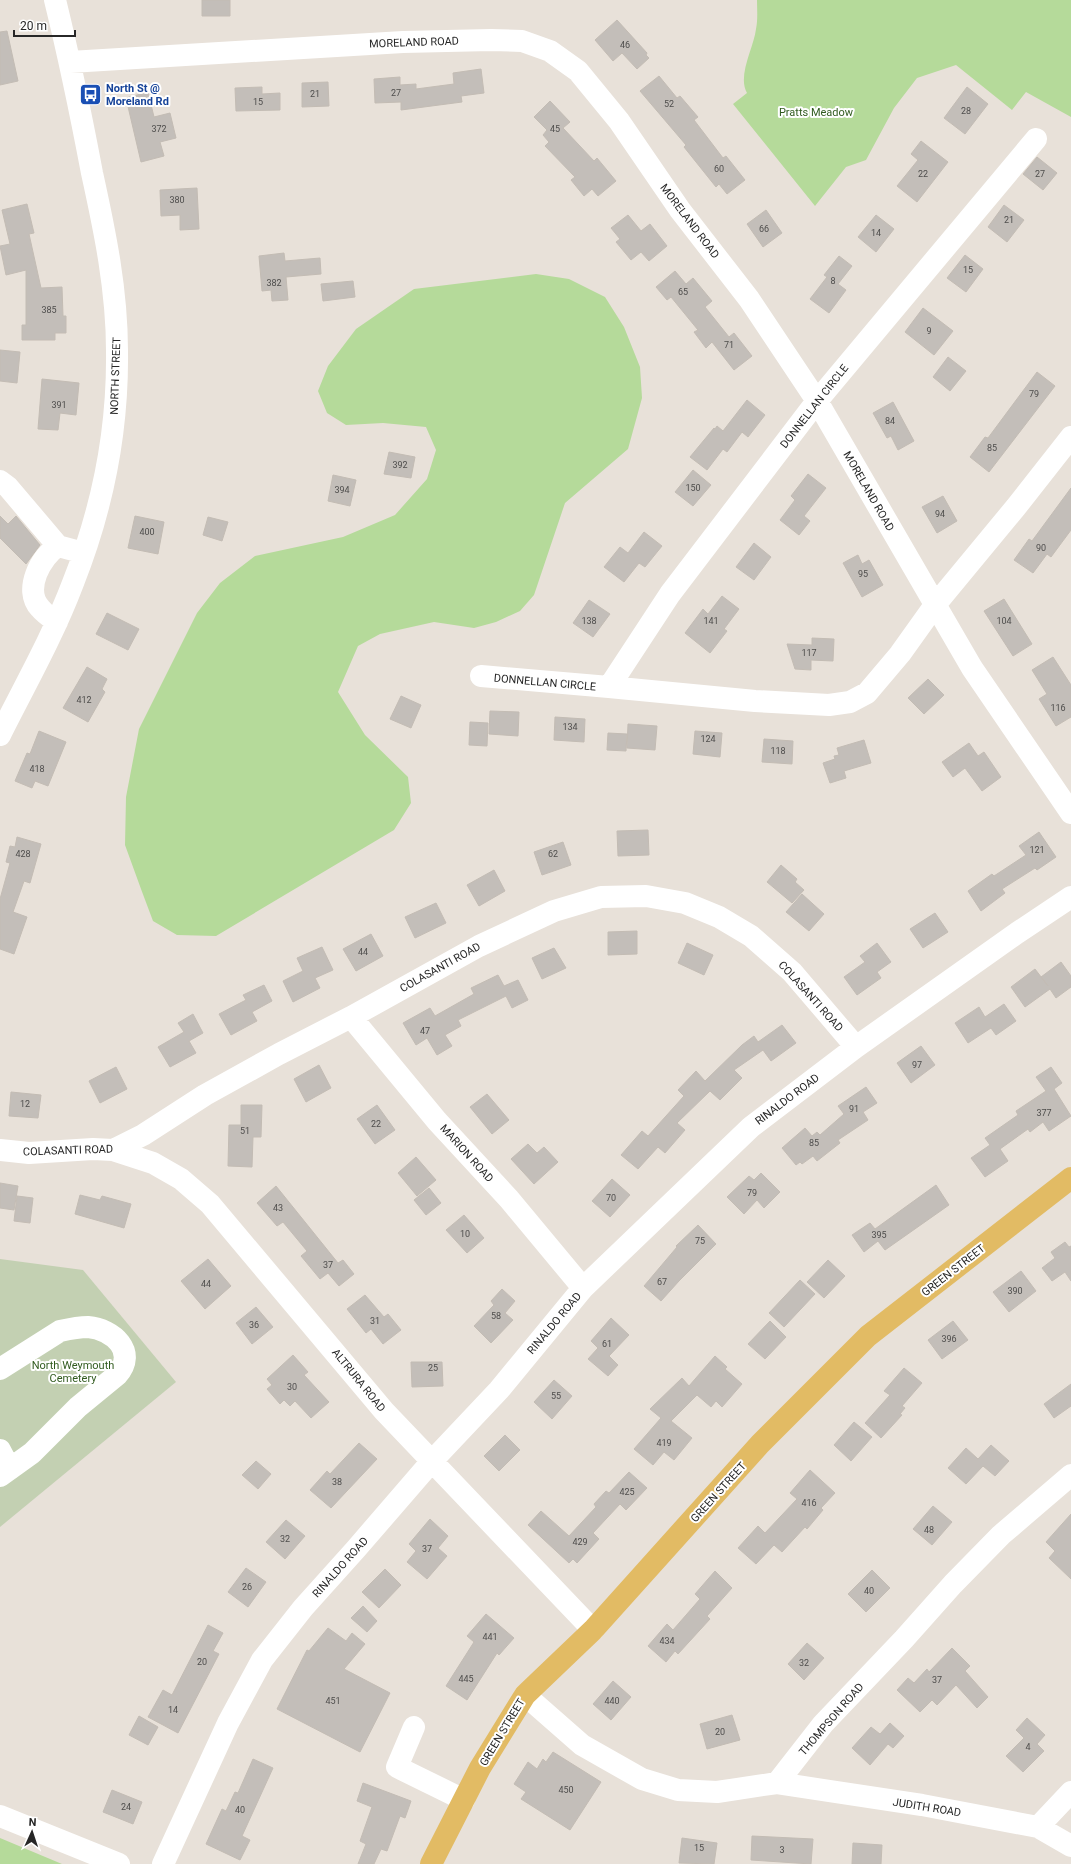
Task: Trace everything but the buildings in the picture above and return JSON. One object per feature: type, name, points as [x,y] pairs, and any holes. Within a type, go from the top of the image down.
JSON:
[{"type":"main road","name":"GREEN STREET","points":[[431,1864],[480,1768],[525,1695],[593,1630],[760,1444],[868,1336],[1071,1178]]},
{"type":"street","name":"NORTH STREET","points":[[0,735],[57,622],[74,583],[102,491],[116,403],[117,351],[114,294],[108,248],[70,62],[55,0]]},
{"type":"street","name":"MORELAND ROAD","points":[[70,62],[402,42],[484,40],[522,41],[550,51],[578,72],[619,121],[680,210],[749,298],[817,401],[972,668],[1067,797]]},
{"type":"street","name":"DONNELLAN CIRCLE","points":[[609,687],[670,594],[817,401],[1036,139]]},
{"type":"street","name":"DONNELLAN CIRCLE","points":[[481,676],[756,701],[829,705],[850,702],[867,693],[900,654],[935,605],[1016,507],[1071,437]]},
{"type":"street","points":[[0,481],[8,487],[58,546],[84,553]]},
{"type":"street","points":[[57,622],[39,608],[33,590],[35,577],[43,560],[58,546]]},
{"type":"street","name":"COLASANTI ROAD","points":[[0,1150],[29,1153],[93,1149],[113,1150],[143,1135],[206,1095],[278,1054],[351,1017],[479,946],[554,911],[601,897],[646,896],[685,903],[719,917],[751,936],[792,972],[856,1047]]},
{"type":"street","name":"RINALDO ROAD","points":[[163,1864],[228,1723],[262,1660],[303,1608],[432,1461],[499,1390],[583,1288],[751,1127],[856,1047],[1017,933],[1071,897]]},
{"type":"street","name":"MARION ROAD","points":[[351,1017],[437,1121],[509,1199],[583,1288]]},
{"type":"street","name":"ALTRURA ROAD","points":[[113,1150],[153,1163],[181,1180],[210,1204],[384,1411],[593,1630]]},
{"type":"street","points":[[0,1369],[60,1331],[71,1328],[88,1327],[105,1332],[116,1338],[125,1354],[123,1369],[78,1407],[32,1453],[3,1465]]},
{"type":"street","name":"THOMPSON ROAD","points":[[777,1783],[824,1724],[904,1639],[953,1584],[1000,1535],[1071,1475]]},
{"type":"street","points":[[525,1695],[582,1745],[642,1779],[678,1790],[717,1792],[777,1783]]},
{"type":"street","points":[[414,1727],[397,1767],[464,1800]]},
{"type":"street","name":"JUDITH ROAD","points":[[777,1783],[865,1798],[922,1805],[1038,1827],[1071,1846]]},
{"type":"street","points":[[1038,1827],[1071,1792]]},
{"type":"street","points":[[0,1816],[119,1864]]},
{"type":"green space","name":"Pratts Meadow","points":[[757,0],[1071,0],[1071,117],[1026,92],[1012,110],[956,65],[917,78],[894,108],[866,160],[846,167],[815,206],[733,104],[747,93],[744,86],[744,78],[747,61],[755,36]]},
{"type":"green space","points":[[536,274],[569,279],[605,297],[624,327],[640,367],[642,398],[628,449],[565,503],[534,595],[520,611],[496,622],[474,628],[434,622],[380,634],[358,646],[338,692],[365,735],[408,777],[411,803],[394,830],[216,936],[177,935],[153,921],[141,889],[125,845],[126,797],[139,729],[197,613],[220,583],[255,556],[343,537],[395,515],[427,479],[436,450],[426,427],[383,423],[346,425],[327,413],[318,391],[328,366],[356,329],[414,289]]},
{"type":"green space","name":"North Weymouth Cemetery","points":[[0,1259],[83,1270],[176,1382],[0,1527]]},
{"type":"green space","points":[[0,1838],[62,1864],[0,1864]]},
{"type":"place","name":"North St @ Moreland Rd","points":[[90,94]]}]
